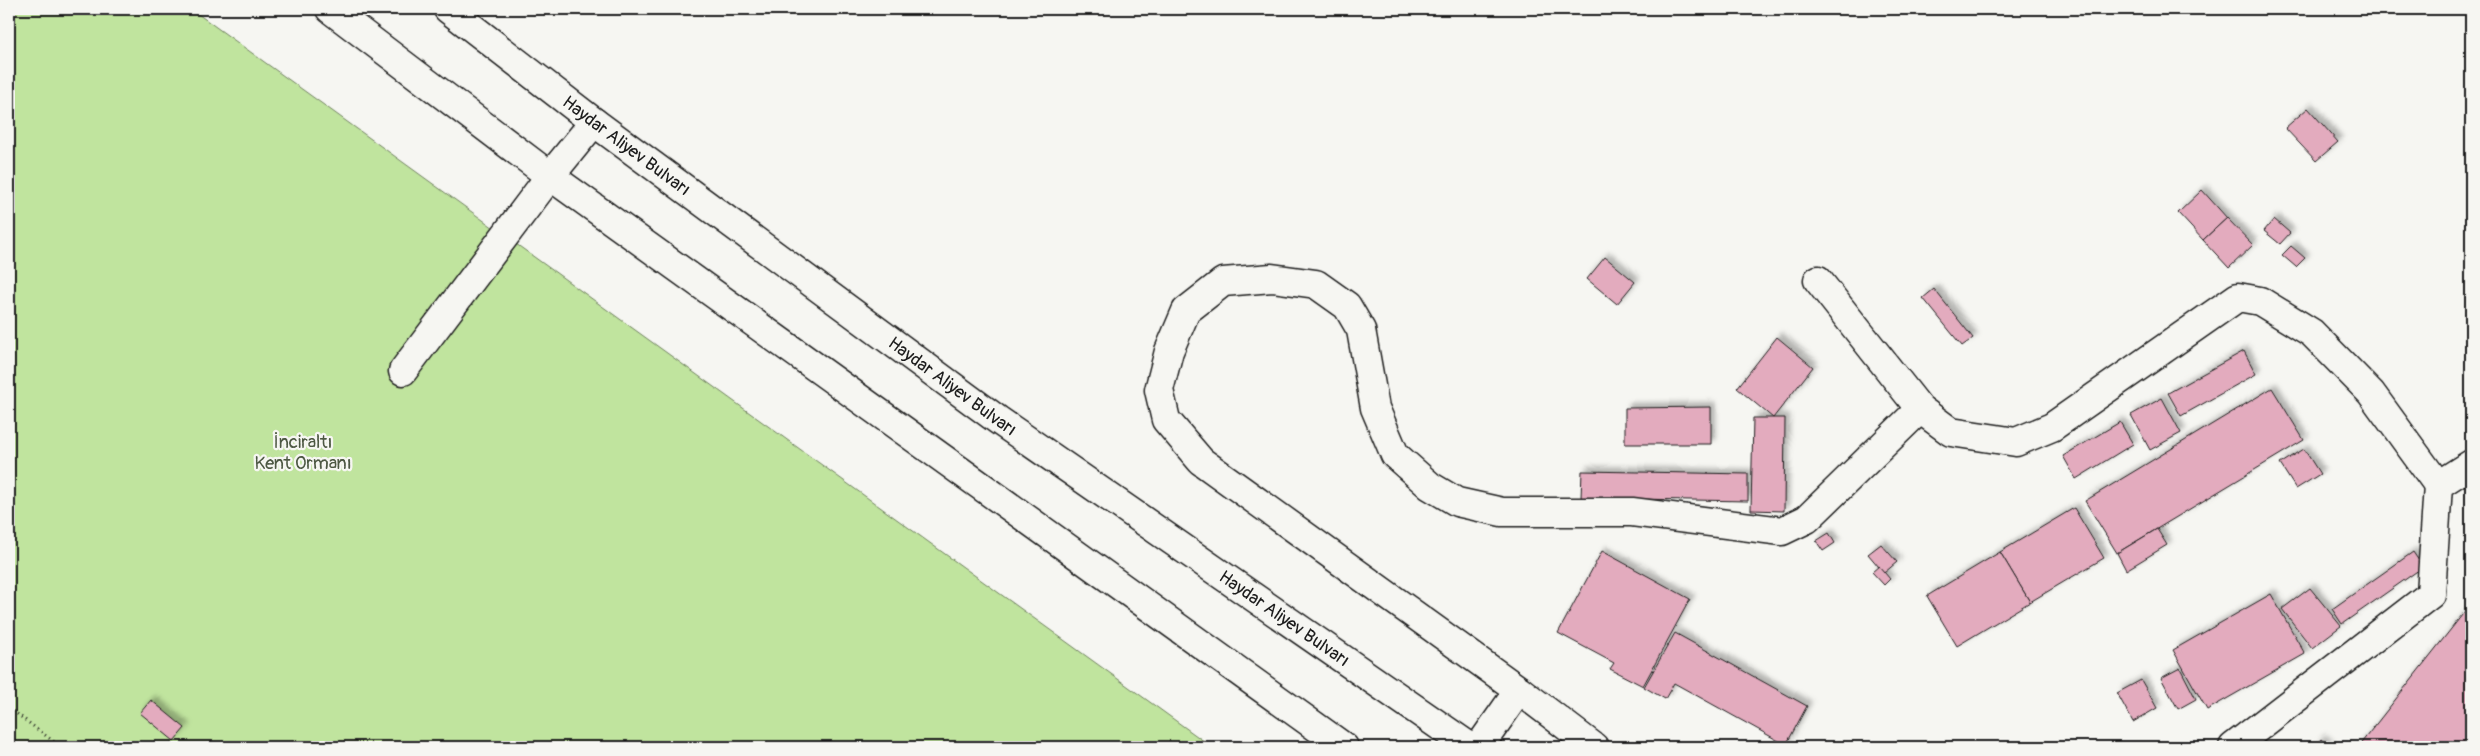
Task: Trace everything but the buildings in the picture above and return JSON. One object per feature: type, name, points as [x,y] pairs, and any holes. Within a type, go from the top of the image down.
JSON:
[{"type":"main road","points":[[330,9],[550,176],[1344,747]]},
{"type":"main road","name":"Haydar Aliyev Bulvarı","points":[[448,9],[594,122],[998,420],[1470,747]]},
{"type":"main road","points":[[403,371],[550,176],[594,122]]},
{"type":"main road","points":[[1594,747],[1519,690],[1201,461],[1166,420],[1159,390],[1169,351],[1186,311],[1223,282],[1272,278],[1316,284],[1347,306],[1361,330],[1375,408],[1395,455],[1430,486],[1457,502],[1502,512],[1632,512],[1782,531],[1807,519],[1920,409]]},
{"type":"main road","points":[[1818,280],[1920,409],[1951,432],[2016,442],[2052,427],[2238,297],[2260,301],[2312,333],[2371,393],[2438,485],[2430,594],[2233,747]]},
{"type":"main road","points":[[2438,485],[2471,464]]},
{"type":"main road","points":[[1479,747],[1519,690]]},
{"type":"path","points":[[9,708],[62,747]]},
{"type":"green space","name":"İnciraltı Kent Ormanı","points":[[9,9],[191,9],[1212,747],[9,747]]}]
